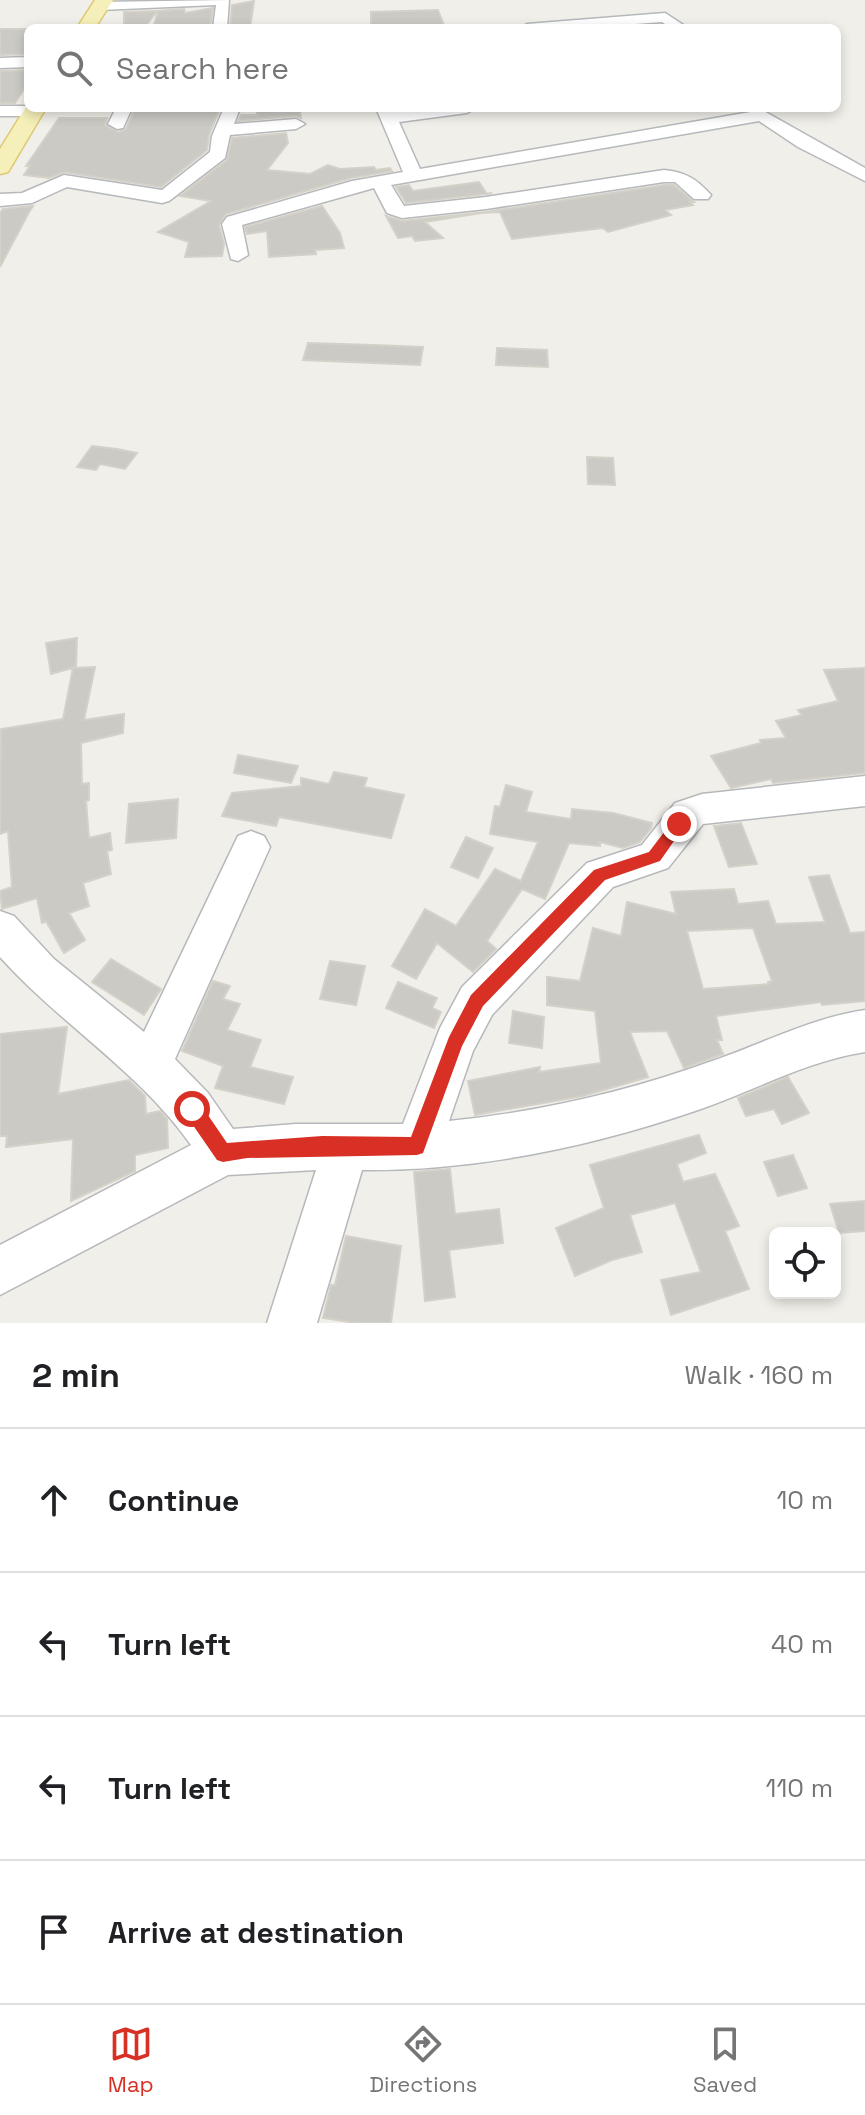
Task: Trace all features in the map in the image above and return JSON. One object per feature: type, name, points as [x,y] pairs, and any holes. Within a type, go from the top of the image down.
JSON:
[{"type":"main road","points":[[89,24],[102,3]]},
{"type":"main road","points":[[0,167],[33,112]]},
{"type":"street","points":[[102,3],[223,1],[221,24]]},
{"type":"street","points":[[577,24],[665,17],[677,24]]},
{"type":"street","points":[[0,63],[24,62]]},
{"type":"street","points":[[0,111],[24,110]]},
{"type":"street","points":[[0,200],[25,199],[51,186],[76,181],[151,196],[169,194],[219,154],[221,136],[231,112]]},
{"type":"street","points":[[387,113],[414,176]]},
{"type":"street","points":[[238,255],[234,221],[303,199],[380,182],[762,115],[804,143],[865,175]]},
{"type":"street","points":[[226,130],[296,124]]},
{"type":"street","points":[[380,182],[394,209],[402,212],[486,203],[664,176],[680,177],[701,195]]},
{"type":"street","points":[[417,1146],[455,1043],[477,1001],[600,875],[655,857],[688,814],[702,809],[865,791]]},
{"type":"street","points":[[151,1065],[251,847]]},
{"type":"street","points":[[0,929],[40,972],[151,1065],[192,1109],[223,1153]]},
{"type":"street","points":[[0,1271],[223,1153],[247,1149],[417,1146],[496,1139],[658,1102],[796,1047],[837,1034],[865,1031]]},
{"type":"street","points":[[292,1323],[346,1146]]},
{"type":"building","points":[[254,1],[251,24],[230,24],[232,5]]},
{"type":"building","points":[[213,8],[211,24],[154,24],[158,11],[184,9],[185,13]]},
{"type":"building","points":[[438,10],[443,24],[371,24],[371,12]]},
{"type":"building","points":[[157,11],[147,24],[124,24],[124,12]]},
{"type":"building","points":[[0,29],[24,29],[24,54],[0,55]]},
{"type":"building","points":[[24,70],[24,89],[15,103],[0,103],[0,71]]},
{"type":"building","points":[[133,112],[218,112],[207,150],[161,187],[64,172],[49,178],[24,175],[30,166],[26,166],[59,118],[107,118],[105,125],[118,132],[126,129]]},
{"type":"building","points":[[257,112],[300,112],[301,118],[238,121],[241,115],[257,115]]},
{"type":"building","points":[[286,133],[288,143],[267,170],[310,174],[328,165],[340,169],[374,167],[376,170],[390,168],[392,171],[351,178],[226,214],[219,225],[224,244],[222,256],[185,257],[189,242],[158,232],[211,201],[180,196],[227,160],[232,138]]},
{"type":"building","points":[[479,182],[487,194],[406,203],[396,187],[409,185],[413,191]]},
{"type":"building","points":[[674,185],[694,202],[690,202],[693,205],[665,210],[671,215],[608,232],[603,228],[512,239],[500,212],[425,222],[443,238],[415,241],[412,236],[398,238],[386,216],[402,221],[486,212]]},
{"type":"building","points":[[33,206],[0,267],[0,213],[3,209]]},
{"type":"building","points":[[322,206],[340,233],[344,248],[315,250],[316,254],[269,257],[267,231],[247,234],[245,227]]},
{"type":"building","points":[[308,343],[423,347],[420,365],[303,360]]},
{"type":"building","points":[[497,348],[547,350],[548,367],[496,365]]},
{"type":"building","points":[[92,446],[137,453],[125,469],[100,464],[96,470],[77,467]]},
{"type":"building","points":[[587,457],[613,458],[615,485],[588,484]]},
{"type":"building","points":[[77,638],[76,667],[51,674],[46,643]]},
{"type":"building","points":[[95,667],[84,720],[124,714],[123,733],[81,743],[82,784],[89,783],[89,800],[86,801],[89,838],[110,833],[112,850],[107,851],[111,874],[83,883],[89,906],[69,913],[85,940],[64,953],[46,921],[42,923],[37,898],[2,909],[0,891],[12,887],[8,831],[0,834],[1,729],[63,719],[73,668]]},
{"type":"building","points":[[865,668],[865,773],[773,783],[771,779],[731,788],[711,756],[761,743],[760,740],[786,738],[776,721],[802,715],[798,710],[838,701],[824,670]]},
{"type":"building","points":[[238,755],[298,766],[291,783],[234,773]]},
{"type":"building","points":[[334,772],[367,778],[364,787],[404,795],[391,838],[279,817],[276,826],[222,816],[232,793],[301,786],[301,778],[329,784]]},
{"type":"building","points":[[506,785],[532,792],[526,812],[571,819],[572,809],[613,813],[652,823],[651,828],[640,842],[623,848],[600,842],[600,846],[569,843],[545,899],[522,889],[487,941],[496,949],[473,972],[437,943],[416,979],[392,966],[425,909],[456,926],[495,869],[521,881],[538,842],[490,834],[495,806],[500,807]]},
{"type":"building","points":[[178,799],[176,838],[126,843],[129,804]]},
{"type":"building","points":[[741,823],[757,864],[729,867],[714,826]]},
{"type":"building","points":[[466,837],[493,848],[478,878],[451,867]]},
{"type":"building","points":[[829,875],[850,933],[865,932],[865,1001],[822,1005],[821,1002],[716,1016],[722,1040],[717,1040],[723,1054],[684,1068],[667,1031],[630,1032],[648,1077],[583,1096],[475,1115],[468,1081],[540,1067],[539,1072],[601,1063],[595,1011],[547,1005],[547,977],[580,981],[593,928],[621,936],[627,902],[676,914],[671,892],[734,889],[738,904],[768,901],[776,924],[825,922],[809,877]],"holes":[[[753,928],[772,981],[769,984],[703,989],[687,931]]]},
{"type":"building","points":[[111,959],[161,989],[144,1015],[92,982]]},
{"type":"building","points":[[330,961],[365,966],[356,1005],[320,999]]},
{"type":"building","points":[[213,981],[230,986],[223,999],[240,1004],[227,1030],[261,1040],[250,1067],[293,1077],[284,1104],[215,1088],[223,1066],[182,1051]]},
{"type":"building","points":[[398,982],[437,998],[432,1008],[441,1012],[434,1028],[386,1008]]},
{"type":"building","points":[[513,1011],[544,1017],[542,1048],[509,1043]]},
{"type":"building","points":[[67,1027],[58,1094],[129,1080],[145,1096],[146,1114],[160,1111],[167,1119],[168,1148],[135,1155],[135,1171],[71,1201],[73,1139],[6,1147],[7,1136],[0,1136],[0,1034]]},
{"type":"building","points":[[788,1077],[809,1113],[782,1124],[774,1109],[746,1116],[738,1098]]},
{"type":"building","points":[[699,1135],[706,1153],[677,1164],[683,1182],[715,1174],[739,1226],[725,1231],[749,1289],[671,1315],[661,1280],[701,1272],[675,1203],[630,1215],[642,1252],[612,1260],[575,1276],[556,1228],[604,1208],[590,1165]]},
{"type":"building","points":[[793,1155],[807,1188],[778,1196],[764,1162]]},
{"type":"building","points":[[450,1169],[455,1214],[499,1209],[503,1243],[449,1250],[455,1297],[425,1301],[414,1172]]},
{"type":"building","points":[[865,1201],[865,1231],[841,1233],[830,1204]]},
{"type":"building","points":[[346,1236],[401,1246],[391,1323],[356,1323],[323,1318],[331,1285],[335,1285]]},
{"type":"route","points":[[192,1109],[223,1153],[322,1146],[417,1146],[455,1043],[477,1001],[600,875],[655,857],[679,824]]}]
